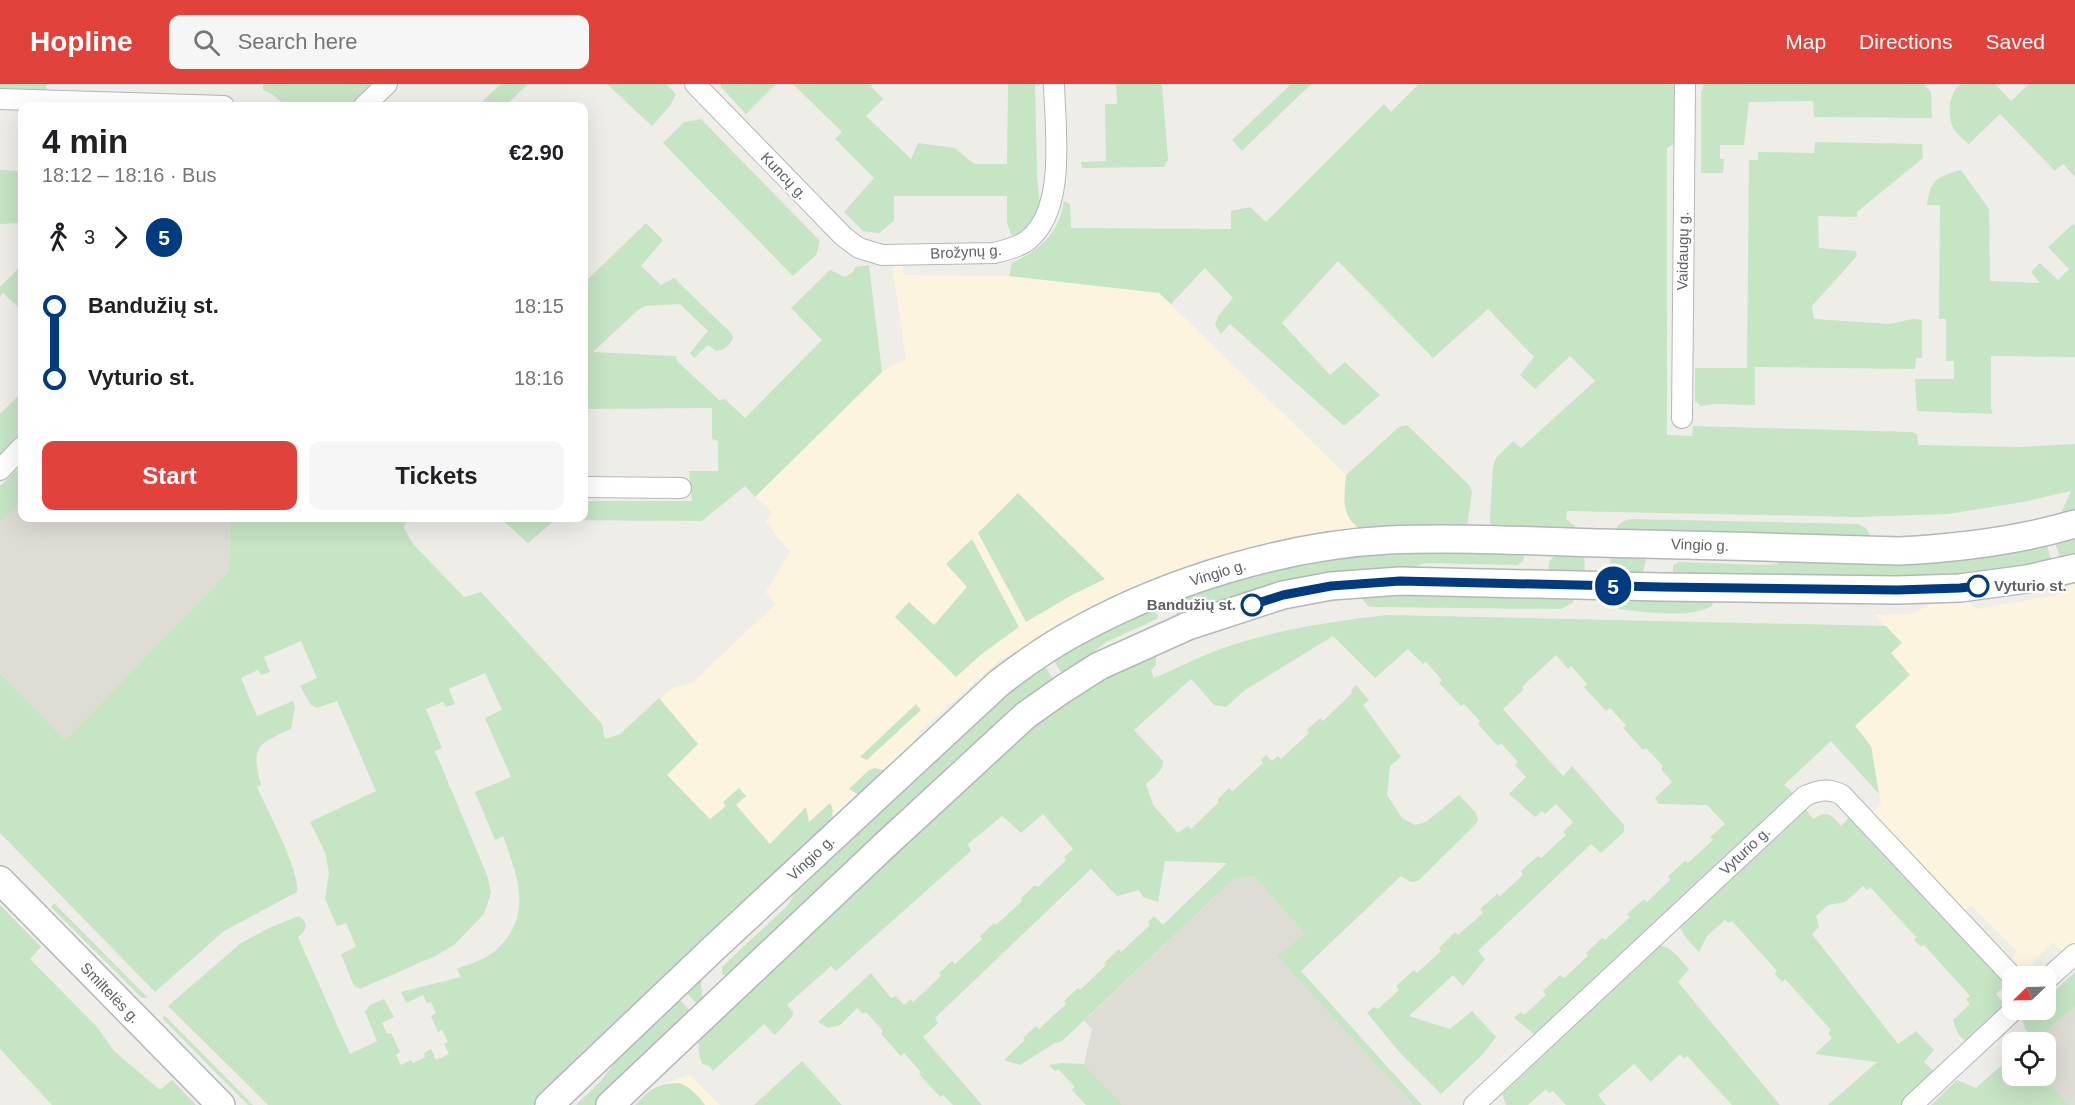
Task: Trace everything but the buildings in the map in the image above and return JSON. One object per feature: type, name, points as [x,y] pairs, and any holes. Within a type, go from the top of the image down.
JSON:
[{"type":"main road","name":"Vingio g.","points":[[549,1105],[999,683],[1041,652],[1080,629],[1150,597],[1223,570],[1272,557],[1388,540],[1540,541],[1899,551],[1955,549],[2017,539],[2075,524]]},
{"type":"main road","points":[[1539,584],[1540,541]]},
{"type":"main road","points":[[1662,544],[1662,587]]},
{"type":"main road","points":[[610,1105],[1026,716],[1063,688],[1099,666],[1163,636],[1263,602],[1331,586],[1400,581],[1897,590],[1960,588],[2027,579],[2075,568]]},
{"type":"main road","points":[[1150,597],[1162,608],[1165,618],[1163,636]]},
{"type":"main road","name":"Smiltelės g.","points":[[0,880],[221,1105]]},
{"type":"main road","points":[[715,947],[712,968],[716,978],[732,990]]},
{"type":"street","points":[[368,102],[387,84]]},
{"type":"street","name":"Kuncų g.","points":[[695,84],[844,237],[859,248],[882,255]]},
{"type":"street","name":"Brožynų g.","points":[[882,255],[994,253],[1009,250],[1028,240],[1040,228],[1049,207],[1056,178],[1054,84]]},
{"type":"street","name":"Vaidaugų g.","points":[[1682,418],[1685,84]]},
{"type":"street","points":[[0,99],[129,102]]},
{"type":"street","points":[[0,470],[18,451]]},
{"type":"street","points":[[588,487],[681,488]]},
{"type":"street","name":"Vyturio g.","points":[[1474,1105],[1805,796],[1822,790],[1842,795],[2003,966]]},
{"type":"street","points":[[2056,971],[2075,954]]},
{"type":"street","points":[[1912,1105],[2003,1020]]},
{"type":"shaded area","points":[[902,262],[904,275],[1009,276],[1159,293],[1346,475],[1344,506],[1366,532],[1001,659],[920,731],[905,759],[753,898],[605,739],[620,734],[672,688],[692,683],[775,605],[766,592],[790,552],[766,522],[772,512],[755,497],[882,372],[906,358],[893,270],[896,264]]},
{"type":"shaded area","points":[[18,504],[18,522],[230,522],[229,571],[65,740],[0,673],[0,523]]},
{"type":"shaded area","points":[[2075,576],[2075,945],[2065,954],[2053,942],[2031,964],[2032,966],[2011,966],[2009,964],[2017,951],[1971,905],[1962,914],[1872,814],[1881,804],[1871,746],[1855,726],[1910,675],[1891,653],[1902,643],[1875,615],[1913,614],[1937,600],[1962,597],[1977,609],[2066,593]]},
{"type":"shaded area","points":[[1254,876],[1305,934],[1278,957],[1413,1105],[1123,1105],[1084,1064],[1092,1029],[1084,1021],[1234,879]]},
{"type":"shaded area","points":[[2075,1006],[2075,1105],[2070,1105],[2052,1086],[2056,1086],[2056,1032],[2046,1032]]},
{"type":"shaded area","points":[[690,1075],[720,1105],[635,1105],[653,1087]]},
{"type":"green space","points":[[0,84],[46,84],[47,92],[0,92]]},
{"type":"green space","points":[[263,84],[376,84],[357,102],[281,102],[263,90]]},
{"type":"green space","points":[[501,84],[528,84],[509,102],[481,102]]},
{"type":"green space","points":[[607,84],[666,84],[676,94],[670,106],[652,126]]},
{"type":"green space","points":[[721,84],[776,84],[746,114],[721,87]]},
{"type":"green space","points":[[793,84],[872,84],[871,86],[883,99],[866,116],[911,159],[918,143],[955,148],[974,164],[1007,164],[1008,84],[1035,84],[1040,205],[1034,222],[1020,240],[1011,235],[1007,222],[1007,196],[894,196],[894,221],[879,233],[863,231],[844,212],[874,178],[835,139],[842,132]]},
{"type":"green space","points":[[1116,84],[1162,84],[1168,160],[1164,167],[1082,168],[1081,162],[1106,161],[1105,104],[1117,104]]},
{"type":"green space","points":[[1291,84],[1311,84],[1242,151],[1232,140]]},
{"type":"green space","points":[[1419,84],[1677,84],[1676,143],[1667,148],[1667,435],[1692,436],[1693,426],[1912,432],[1917,434],[1918,445],[2019,447],[2075,444],[2075,513],[2059,518],[2071,491],[2023,502],[1948,514],[1857,517],[1567,511],[1566,519],[1575,526],[1577,533],[1495,531],[1490,522],[1493,467],[1496,458],[1513,441],[1521,448],[1595,381],[1570,356],[1535,389],[1520,375],[1534,357],[1488,309],[1433,358],[1338,261],[1282,323],[1330,375],[1345,362],[1380,395],[1344,426],[1230,324],[1221,334],[1215,325],[1218,316],[1233,298],[1205,268],[1171,304],[1159,293],[1009,276],[1012,263],[1039,246],[1053,231],[1062,212],[1064,201],[1070,204],[1071,228],[1231,229],[1231,211],[1250,207],[1266,222],[1384,104],[1391,112]]},
{"type":"green space","points":[[1704,84],[1924,84],[1931,92],[1932,118],[1814,117],[1813,101],[1749,102],[1744,145],[1720,145],[1720,159],[1724,159],[1723,173],[1701,173],[1701,92]]},
{"type":"green space","points":[[1960,84],[1995,84],[2011,101],[2029,84],[2075,84],[2075,177],[2063,164],[2055,171],[2000,114],[1969,144],[1959,136],[1950,120],[1950,109],[1952,98]]},
{"type":"green space","points":[[701,119],[820,241],[816,255],[793,276],[663,143],[684,122]]},
{"type":"green space","points":[[1815,142],[1922,144],[1923,158],[1857,212],[1857,217],[1818,216],[1819,248],[1856,251],[1857,256],[1812,306],[1814,319],[1890,324],[1912,319],[1922,320],[1922,358],[1916,358],[1915,369],[1755,367],[1755,405],[1701,406],[1695,401],[1695,368],[1747,368],[1749,160],[1758,160],[1758,152],[1814,153]]},
{"type":"green space","points":[[0,170],[18,171],[18,223],[0,224]]},
{"type":"green space","points":[[1961,170],[1989,209],[1990,281],[2040,283],[2031,272],[2040,263],[2058,280],[2069,269],[2048,247],[2073,224],[2075,226],[2075,357],[1991,356],[1991,409],[1993,414],[1917,411],[1915,379],[1954,379],[1954,361],[1946,361],[1946,319],[1939,319],[1940,205],[1927,205],[1930,190],[1936,180]]},
{"type":"green space","points":[[646,223],[663,240],[641,266],[661,285],[674,278],[731,333],[733,338],[724,349],[716,351],[708,345],[694,358],[690,353],[708,331],[680,304],[646,306],[639,309],[593,352],[676,356],[677,361],[719,400],[725,399],[745,418],[822,340],[791,308],[830,270],[845,277],[854,271],[855,267],[869,265],[882,372],[755,497],[745,486],[702,521],[588,520],[588,501],[692,501],[689,471],[718,471],[718,441],[712,439],[712,408],[588,409],[588,279]]},
{"type":"green space","points":[[18,269],[18,307],[3,293],[0,296],[0,287]]},
{"type":"green space","points":[[18,396],[18,441],[0,459],[0,414]]},
{"type":"green space","points":[[1407,425],[1469,485],[1472,492],[1467,526],[1366,532],[1358,527],[1348,515],[1345,508],[1346,475],[1399,427]]},
{"type":"green space","points":[[18,468],[18,504],[0,523],[0,486]]},
{"type":"green space","points":[[1018,493],[1105,579],[1026,622],[978,533]]},
{"type":"green space","points":[[1632,519],[1858,524],[1866,528],[1873,540],[1617,533],[1617,526]]},
{"type":"green space","points":[[230,522],[406,522],[404,528],[413,544],[464,597],[481,592],[602,724],[605,739],[620,734],[659,698],[698,744],[667,775],[710,819],[726,806],[723,802],[739,788],[746,796],[736,805],[770,844],[806,807],[809,822],[830,803],[833,812],[829,828],[535,1105],[268,1105],[168,1006],[241,943],[271,927],[299,916],[306,926],[298,937],[350,1054],[377,1041],[365,1012],[370,1005],[384,999],[394,1017],[382,1023],[387,1034],[391,1033],[400,1052],[396,1055],[401,1065],[411,1060],[413,1063],[425,1057],[424,1053],[431,1049],[436,1060],[449,1054],[444,1044],[448,1042],[442,1030],[438,1032],[431,1016],[436,1013],[431,1002],[427,1003],[423,995],[406,1003],[401,992],[461,977],[457,969],[495,951],[507,938],[515,924],[519,910],[519,896],[514,867],[503,836],[495,840],[475,792],[511,777],[485,718],[502,710],[485,673],[449,689],[455,704],[446,707],[443,702],[426,709],[442,748],[435,751],[487,875],[491,893],[484,914],[454,945],[435,956],[360,989],[354,986],[341,954],[356,947],[346,923],[337,926],[325,899],[329,873],[325,852],[310,822],[376,791],[337,701],[317,708],[311,705],[300,686],[317,678],[301,641],[264,657],[270,672],[261,675],[258,670],[241,678],[257,716],[293,701],[295,707],[291,729],[264,743],[257,754],[256,762],[261,785],[257,787],[288,855],[297,882],[297,892],[224,931],[155,992],[0,833],[0,673],[65,740],[229,571]]},
{"type":"green space","points":[[504,522],[553,522],[528,543]]},
{"type":"green space","points":[[2075,534],[2075,557],[2061,561],[2054,539]]},
{"type":"green space","points":[[972,539],[1019,627],[983,653],[956,677],[895,617],[909,602],[934,625],[967,587],[946,564]]},
{"type":"green space","points":[[2046,542],[2052,563],[1956,579],[1673,575],[1673,565],[1679,562],[1765,565],[1776,564],[1790,558]]},
{"type":"green space","points":[[1407,548],[1521,553],[1524,557],[1518,565],[1425,563],[1404,571],[1177,621],[1176,604],[1169,597],[1245,571]]},
{"type":"green space","points":[[1584,552],[1585,574],[1556,576],[1549,570],[1551,559],[1555,556]]},
{"type":"green space","points":[[1610,553],[1642,555],[1646,560],[1642,575],[1610,576]]},
{"type":"green space","points":[[1362,593],[1574,595],[1573,603],[1561,609],[1373,607],[1368,606],[1363,600]]},
{"type":"green space","points":[[1613,596],[1714,598],[1712,606],[1703,610],[1667,614],[1619,609]]},
{"type":"green space","points":[[1149,607],[1158,615],[1157,619],[1106,642],[1063,676],[1052,657]]},
{"type":"green space","points":[[1387,615],[1886,626],[1902,643],[1891,653],[1910,675],[1855,726],[1871,746],[1879,794],[1831,741],[1784,785],[1794,794],[1538,1037],[1514,1018],[1521,1012],[1524,1015],[1546,995],[1543,991],[1560,975],[1564,978],[1588,956],[1586,953],[1602,938],[1605,940],[1630,917],[1627,914],[1644,899],[1647,902],[1670,880],[1668,876],[1685,861],[1688,863],[1713,840],[1710,837],[1725,824],[1707,805],[1659,804],[1655,798],[1672,782],[1661,769],[1663,766],[1646,748],[1643,750],[1623,728],[1626,725],[1610,708],[1606,711],[1584,687],[1587,684],[1571,666],[1568,669],[1556,655],[1523,686],[1523,690],[1503,709],[1563,776],[1572,766],[1624,825],[1624,832],[1601,853],[1591,844],[1478,951],[1485,959],[1463,986],[1453,975],[1409,1016],[1450,1029],[1472,1011],[1496,1037],[1484,1053],[1441,1094],[1401,1054],[1367,1013],[1374,1007],[1378,1009],[1399,990],[1396,986],[1414,970],[1417,973],[1441,951],[1439,948],[1455,932],[1458,935],[1483,913],[1480,909],[1497,894],[1500,896],[1523,875],[1521,871],[1538,856],[1541,858],[1566,835],[1563,832],[1573,822],[1556,804],[1545,814],[1542,811],[1535,817],[1509,794],[1526,777],[1515,765],[1518,762],[1501,743],[1498,746],[1464,704],[1461,706],[1439,683],[1442,680],[1426,662],[1423,664],[1408,649],[1375,678],[1333,636],[1245,690],[1226,707],[1214,705],[1191,679],[1134,730],[1163,761],[1159,771],[1146,784],[1153,805],[1178,833],[1188,826],[1191,829],[1219,802],[1217,800],[1229,788],[1233,791],[1263,763],[1261,760],[1266,755],[1272,761],[1278,756],[1281,759],[1309,733],[1307,730],[1320,718],[1323,721],[1352,693],[1351,690],[1356,685],[1369,700],[1363,705],[1401,757],[1390,766],[1387,795],[1402,818],[1415,825],[1426,822],[1459,795],[1476,813],[1478,820],[1475,825],[1418,881],[1411,882],[1401,876],[1301,971],[1422,1105],[1413,1105],[1277,956],[1305,934],[1254,876],[1234,879],[1062,1041],[1053,1044],[1020,1065],[1004,1060],[1036,1026],[1039,1029],[1066,1004],[1064,1001],[1078,988],[1080,990],[1119,949],[1121,952],[1150,925],[1148,922],[1154,916],[1163,925],[1227,863],[1165,861],[1158,902],[1143,897],[1139,890],[1117,896],[1091,869],[935,1018],[938,1023],[923,1037],[982,1105],[953,1105],[943,1095],[940,1097],[904,1053],[901,1056],[881,1034],[883,1031],[866,1012],[863,1014],[857,1008],[840,1025],[828,1028],[818,1022],[871,973],[891,998],[896,996],[904,1005],[911,999],[913,1002],[941,976],[939,973],[952,961],[955,964],[982,939],[980,936],[994,923],[996,925],[1022,901],[1021,898],[1035,885],[1038,887],[1066,860],[1064,857],[1073,849],[1043,814],[1021,833],[1002,816],[968,844],[971,851],[836,971],[831,966],[787,1005],[793,1012],[792,1017],[775,1035],[764,1024],[713,1071],[709,1066],[702,1064],[698,1048],[701,1032],[1047,711],[1085,686],[1156,652],[1156,665],[1151,670],[1154,678],[1212,652],[1251,639],[1308,626]]},
{"type":"green space","points":[[1043,663],[1055,682],[727,977],[722,974],[722,967],[788,905],[805,876],[994,699]]},
{"type":"green space","points":[[916,704],[921,710],[867,760],[860,757]]},
{"type":"green space","points":[[875,768],[886,771],[860,796],[849,789],[869,770]]},
{"type":"green space","points":[[1804,807],[1813,819],[1826,814],[1841,826],[1850,816],[2002,977],[2002,988],[1996,994],[2002,1000],[2002,1012],[1969,1042],[1960,1036],[1953,1020],[1970,1004],[1966,999],[1970,996],[1924,945],[1921,947],[1914,940],[1916,937],[1870,887],[1867,890],[1863,886],[1845,902],[1828,905],[1816,916],[1819,927],[1812,934],[1898,1044],[1916,1031],[1934,1050],[1924,1062],[1936,1073],[1901,1105],[1828,1105],[1877,1062],[1815,1054],[1832,1038],[1828,1033],[1831,1030],[1785,979],[1782,982],[1775,974],[1777,971],[1732,921],[1729,923],[1725,920],[1707,936],[1699,952],[1686,938],[1678,924]]},
{"type":"green space","points":[[54,903],[148,998],[142,998],[51,907]]},
{"type":"green space","points":[[0,905],[41,947],[30,959],[97,1027],[114,1051],[160,1090],[172,1080],[196,1105],[52,1105],[0,1049]]},
{"type":"green space","points":[[1655,945],[1666,947],[1689,969],[1678,982],[1780,1105],[1732,1105],[1687,1056],[1684,1058],[1680,1054],[1651,1082],[1634,1064],[1598,1095],[1606,1105],[1566,1105],[1553,1091],[1549,1093],[1546,1089],[1528,1105],[1506,1105],[1502,1094]]},
{"type":"green space","points":[[2075,972],[2075,1006],[2046,1032],[2028,1032],[2023,1020],[2056,1020],[2056,990]]},
{"type":"green space","points":[[703,976],[701,985],[703,1001],[699,1006],[684,990]]},
{"type":"green space","points":[[677,997],[692,1013],[595,1105],[576,1105],[599,1083],[634,1038]]},
{"type":"green space","points":[[164,1015],[253,1105],[248,1105],[163,1019]]},
{"type":"green space","points":[[802,1061],[842,1105],[754,1105]]},
{"type":"green space","points":[[1084,1064],[1123,1105],[1086,1105],[1072,1090],[1075,1087],[1058,1069],[1055,1071],[1049,1065]]},
{"type":"green space","points":[[2002,1065],[2002,1086],[2052,1086],[2070,1105],[1931,1105],[1957,1080],[1976,1088]]},
{"type":"green space","points":[[679,1083],[694,1092],[705,1105],[635,1105],[654,1088],[664,1084]]},
{"type":"bus line","name":"5","points":[[1252,605],[1283,595],[1331,586],[1400,581],[1897,590],[1978,586]]},
{"type":"place","name":"Vyturio st.","points":[[1978,586]]},
{"type":"place","name":"Bandužių st.","points":[[1252,605]]}]
